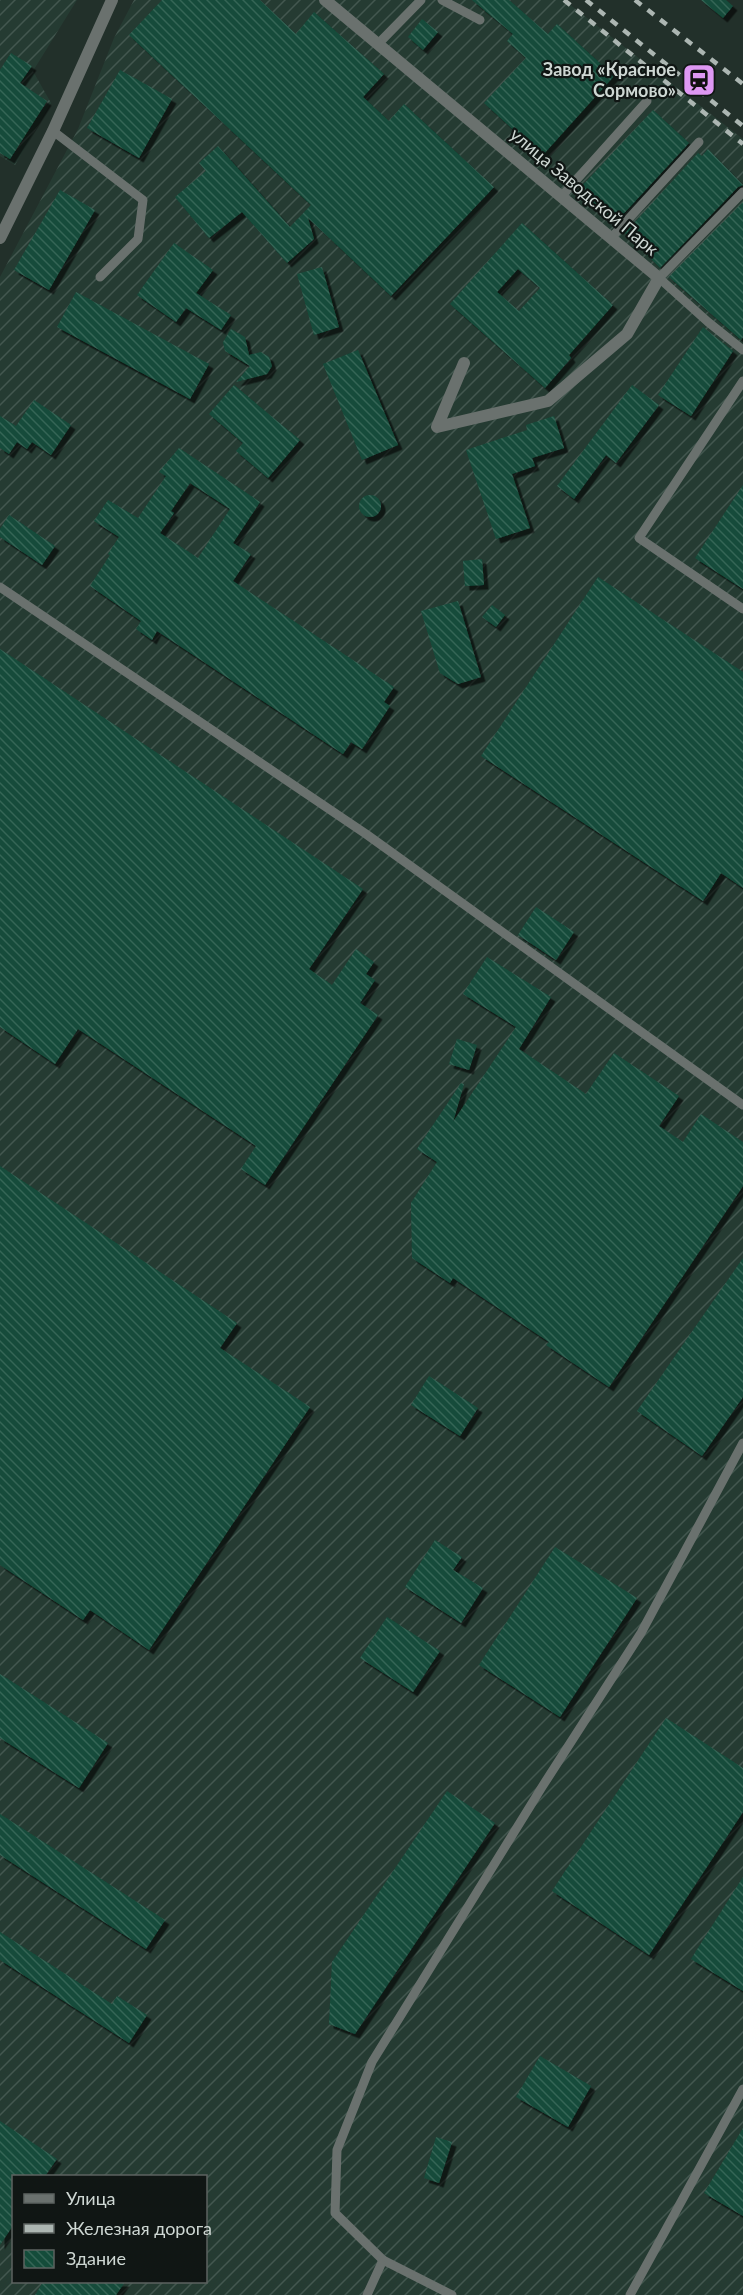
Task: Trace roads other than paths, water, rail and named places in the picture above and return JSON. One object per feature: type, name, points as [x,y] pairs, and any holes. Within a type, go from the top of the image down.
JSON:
[{"type":"street","points":[[0,237],[53,131],[111,0]]},
{"type":"street","name":"улица Заводской Парк","points":[[326,0],[659,278],[627,334],[548,401],[437,427],[464,363]]},
{"type":"lane","points":[[378,44],[422,0]]},
{"type":"lane","points":[[442,0],[480,20]]},
{"type":"lane","points":[[561,197],[647,101]]},
{"type":"lane","points":[[53,131],[143,200],[138,239],[100,277]]},
{"type":"lane","points":[[611,238],[699,142]]},
{"type":"lane","points":[[743,192],[659,278],[743,350]]},
{"type":"lane","points":[[743,381],[639,538],[743,609]]},
{"type":"lane","points":[[0,587],[366,834],[743,1105]]},
{"type":"lane","points":[[452,2295],[383,2260],[335,2213],[337,2150],[372,2062],[542,1787],[641,1633],[743,1443]]},
{"type":"lane","points":[[630,2295],[743,2089]]},
{"type":"lane","points":[[367,2295],[383,2260]]},
{"type":"railway","points":[[564,0],[743,144]]},
{"type":"railway","points":[[586,0],[743,126]]},
{"type":"railway","points":[[635,0],[743,84]]},
{"type":"place","name":"Завод «Красное Сормово»","points":[[699,80]]}]
